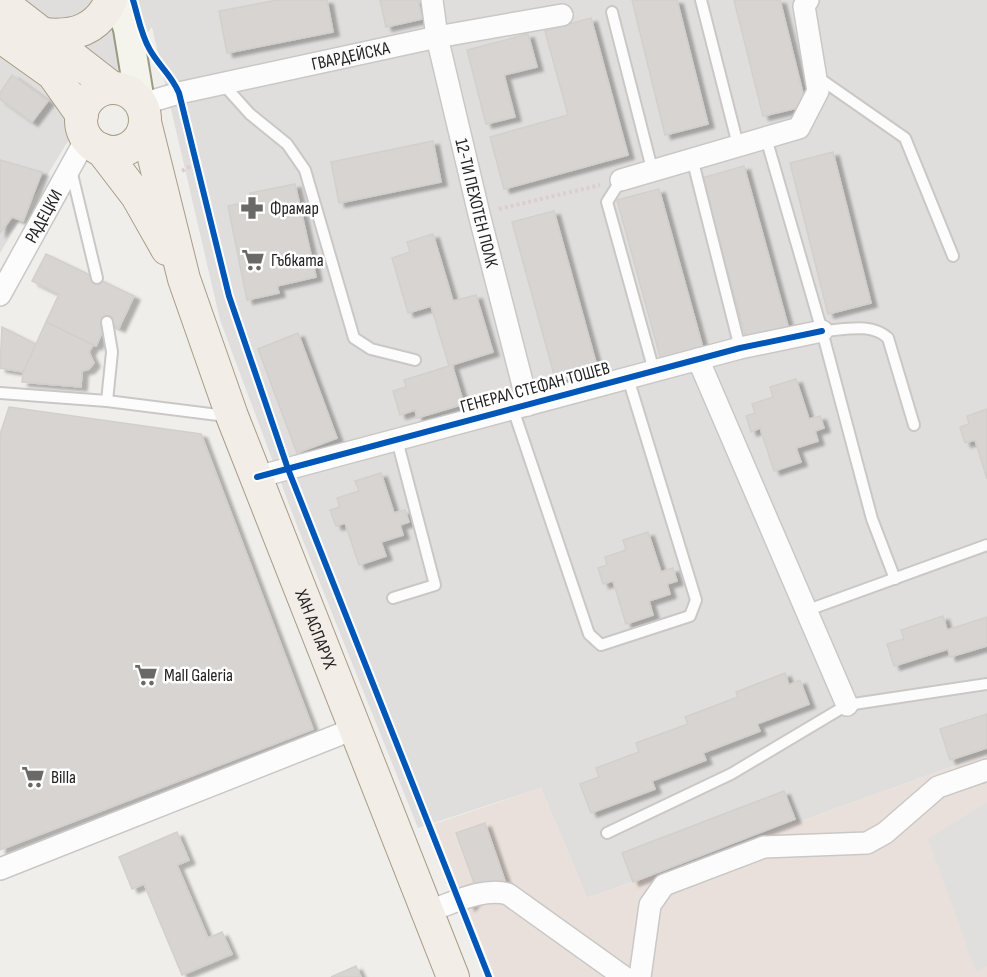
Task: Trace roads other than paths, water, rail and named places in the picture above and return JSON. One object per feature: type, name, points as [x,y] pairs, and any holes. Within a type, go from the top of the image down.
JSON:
[{"type":"main road","points":[[44,34],[66,35],[88,28],[104,15],[111,0]]},
{"type":"main road","points":[[0,1],[131,101],[141,136],[130,147],[115,151],[90,134],[92,96],[131,101]]},
{"type":"main road","name":"ХАН АСПАРУХ","points":[[0,36],[53,74],[90,134],[137,196],[184,279]]},
{"type":"main road","name":"ХАН АСПАРУХ","points":[[131,101],[184,279],[232,416],[429,911],[453,977]]},
{"type":"street","name":"ХАН АСПАРУХ","points":[[118,0],[128,29],[131,101]]},
{"type":"street","name":"12-ТИ ПЕХОТЕН ПОЛК","points":[[432,0],[437,37],[520,407]]},
{"type":"street","points":[[621,180],[652,169],[799,128],[818,92],[804,6],[808,0]]},
{"type":"street","name":"ГВАРДЕЙСКА","points":[[131,101],[222,84],[437,37],[562,15]]},
{"type":"street","name":"РАДЕЦКИ","points":[[0,295],[90,134]]},
{"type":"street","name":"ГЕНЕРАЛ СТЕФАН ТОШЕВ","points":[[257,477],[740,348],[822,331]]},
{"type":"street","points":[[698,359],[847,705]]},
{"type":"street","points":[[0,869],[356,728]]},
{"type":"street","points":[[640,977],[650,905],[664,885],[764,848],[867,843],[885,833],[938,787],[987,770]]},
{"type":"street","points":[[429,911],[485,893],[495,891],[508,894],[624,977]]},
{"type":"lane","points":[[701,0],[738,145]]},
{"type":"lane","points":[[612,12],[652,169]]},
{"type":"lane","points":[[816,76],[905,138],[953,256]]},
{"type":"lane","points":[[222,84],[250,114],[287,144],[305,170],[354,338],[370,349],[415,360]]},
{"type":"lane","points":[[766,138],[822,331],[872,519],[894,579]]},
{"type":"lane","points":[[692,158],[740,348]]},
{"type":"lane","points":[[70,167],[97,278]]},
{"type":"lane","points":[[621,180],[607,202],[654,371]]},
{"type":"lane","points":[[107,322],[112,352],[107,401]]},
{"type":"lane","points":[[822,331],[868,328],[880,331],[888,338],[914,425]]},
{"type":"lane","points":[[520,407],[589,634],[601,645],[690,616],[696,600],[628,378]]},
{"type":"lane","points":[[0,393],[107,401],[232,416]]},
{"type":"lane","points":[[393,598],[435,585],[397,440]]},
{"type":"lane","points":[[808,610],[987,545]]},
{"type":"lane","points":[[607,833],[731,774],[847,705],[987,684]]},
{"type":"place","name":"Фрамар","points":[[252,208]]},
{"type":"place","name":"Гъбката","points":[[253,260]]},
{"type":"place","name":"Mall Galeria","points":[[146,675]]},
{"type":"place","name":"Billa","points":[[33,777]]}]
